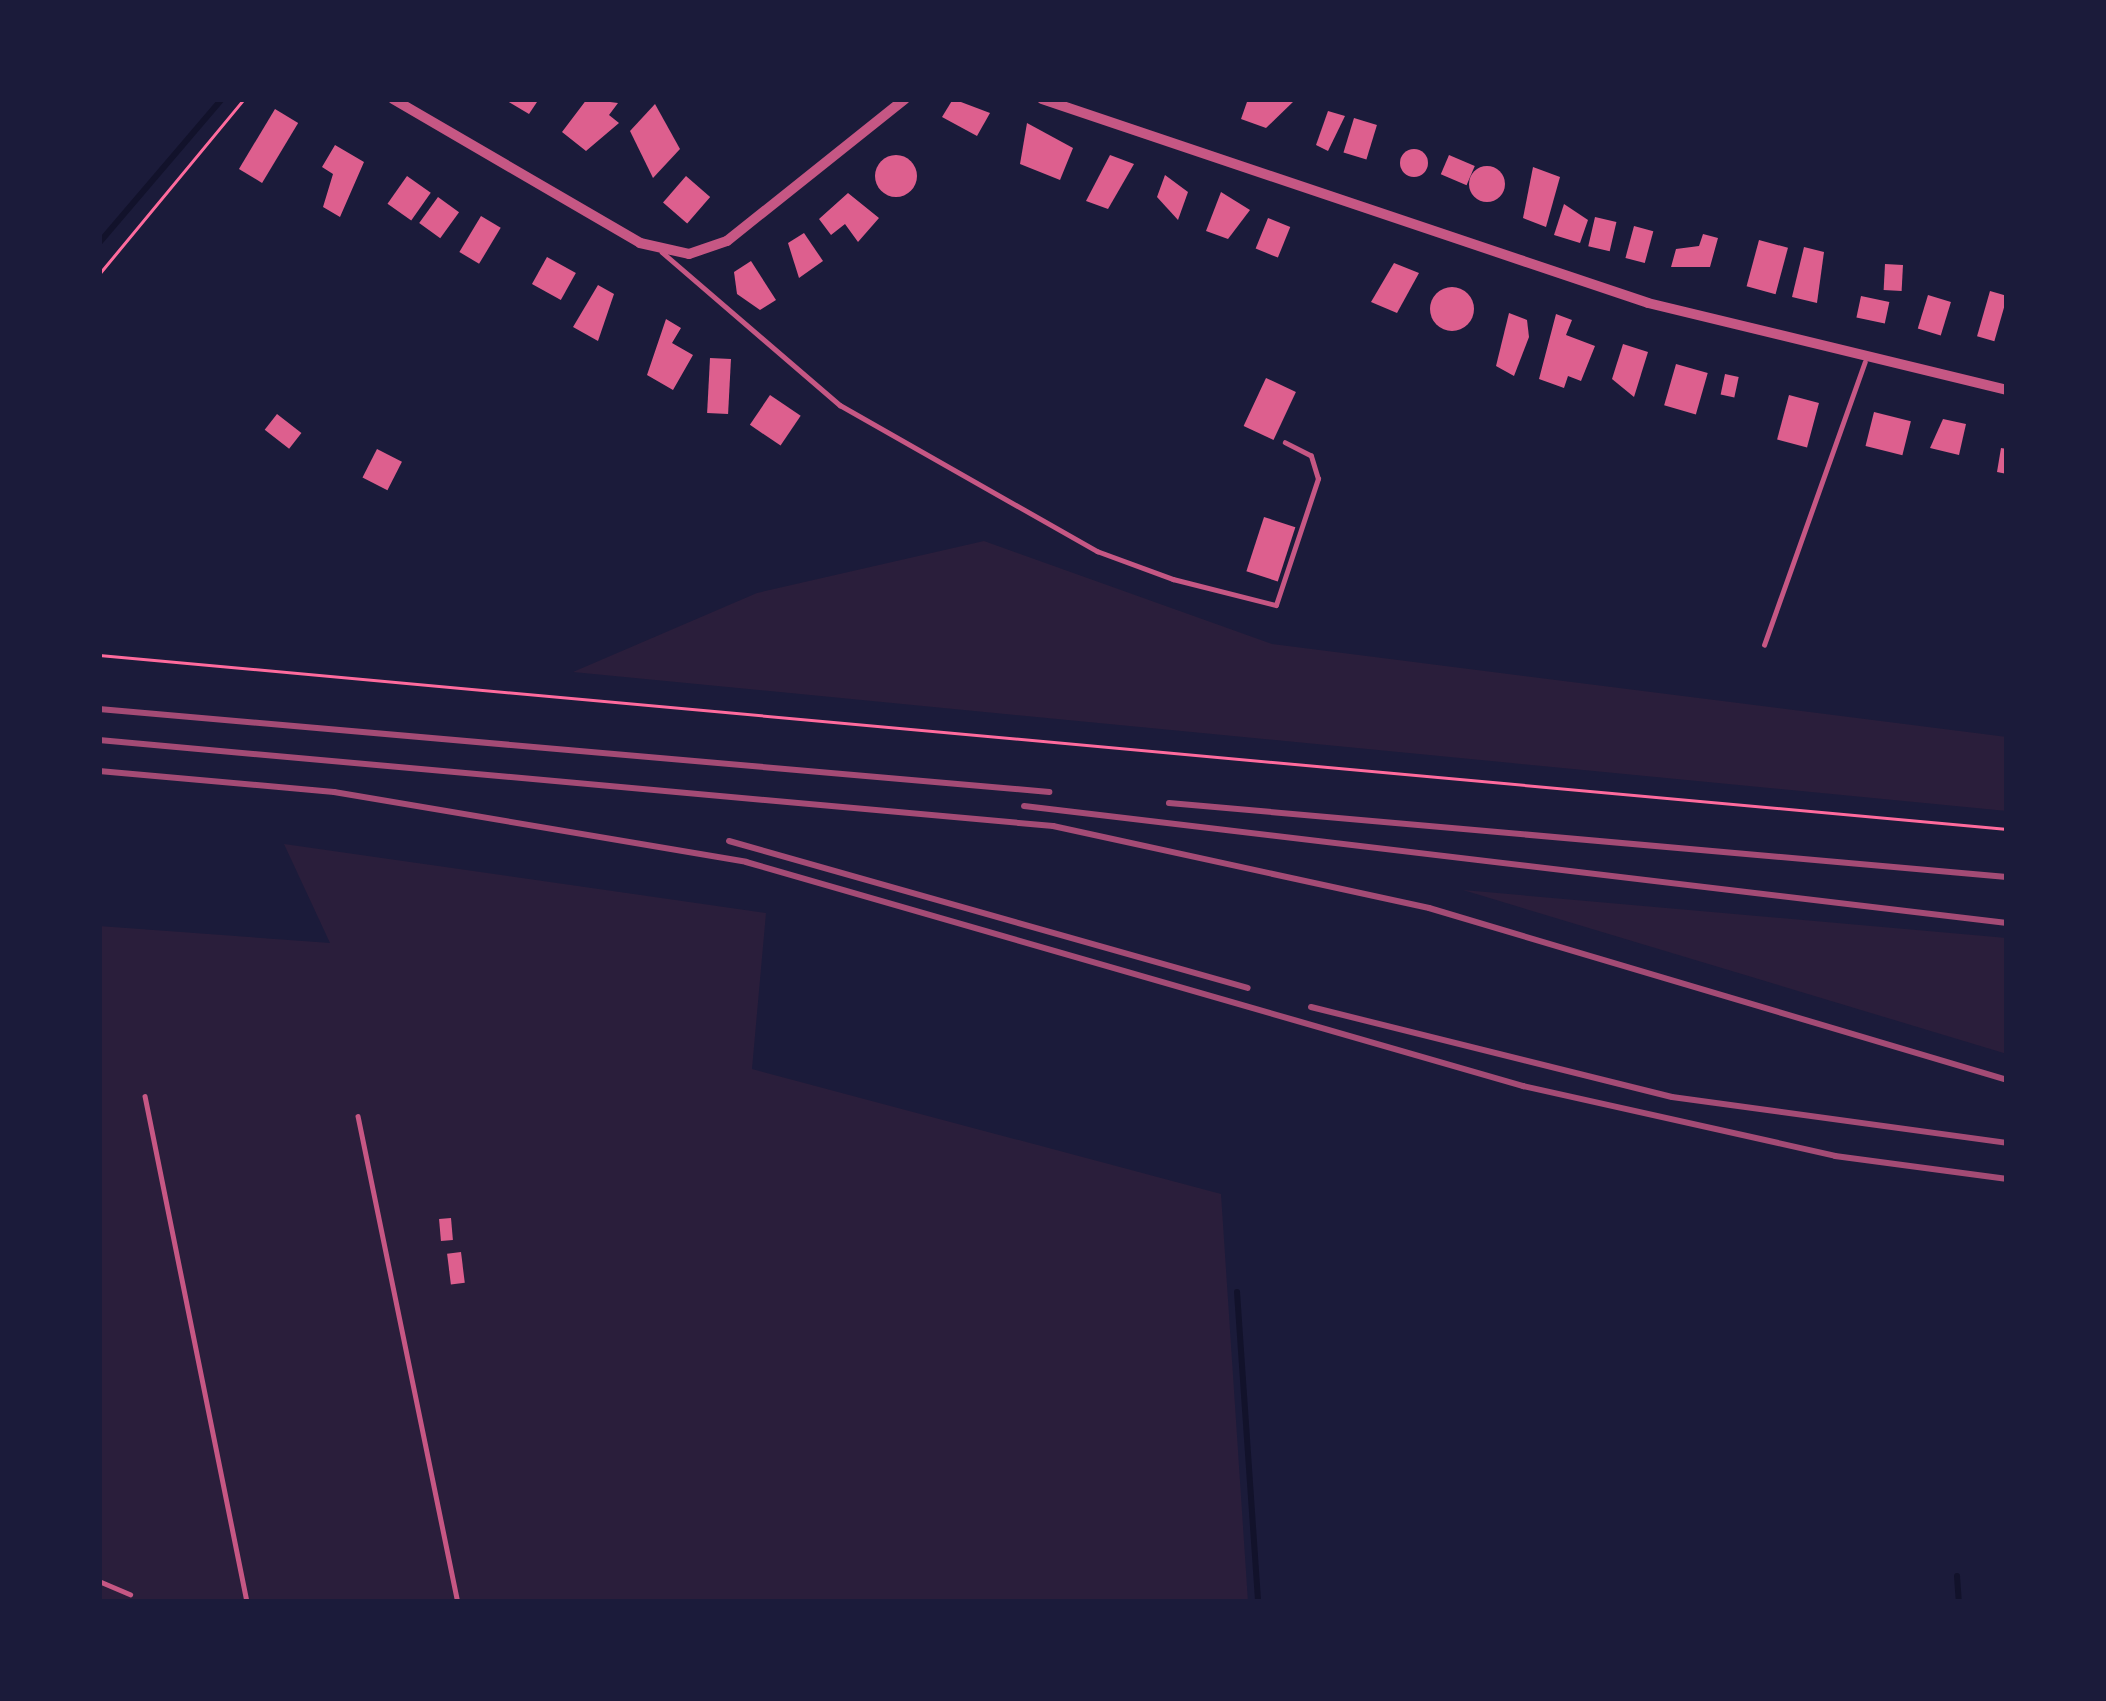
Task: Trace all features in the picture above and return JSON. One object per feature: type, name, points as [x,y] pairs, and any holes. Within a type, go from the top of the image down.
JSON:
[{"type":"street","points":[[393,99],[662,252],[728,241],[905,99]]},
{"type":"street","points":[[1042,99],[1648,303],[1865,362],[2007,390]]},
{"type":"lane","points":[[662,252],[840,406],[1097,551],[1173,579],[1276,604],[1318,479],[1311,456],[1285,443]]},
{"type":"lane","points":[[1764,645],[1865,362]]},
{"type":"lane","points":[[145,1096],[247,1602]]},
{"type":"lane","points":[[358,1116],[458,1602]]},
{"type":"lane","points":[[99,1581],[130,1594]]},
{"type":"path","points":[[99,274],[244,99]]},
{"type":"path","points":[[99,655],[2007,829]]},
{"type":"shaded area","points":[[984,541],[1272,644],[2007,737],[2007,811],[573,672],[757,593]]},
{"type":"shaded area","points":[[284,844],[766,913],[752,1069],[1221,1194],[1248,1602],[99,1602],[99,926],[330,943]]},
{"type":"shaded area","points":[[1463,890],[2007,938],[2007,1054]]},
{"type":"building","points":[[504,99],[539,99],[529,114]]},
{"type":"building","points":[[587,99],[618,103],[609,115],[619,123],[586,151],[562,132]]},
{"type":"building","points":[[953,99],[990,113],[977,136],[942,117]]},
{"type":"building","points":[[1248,99],[1296,99],[1266,128],[1241,119]]},
{"type":"building","points":[[655,104],[680,149],[653,178],[630,131]]},
{"type":"building","points":[[275,109],[298,123],[262,183],[239,169]]},
{"type":"building","points":[[1328,111],[1345,116],[1328,151],[1316,145]]},
{"type":"building","points":[[1354,118],[1377,125],[1366,159],[1343,152]]},
{"type":"building","points":[[1027,123],[1073,148],[1060,180],[1020,164]]},
{"type":"building","points":[[335,145],[364,162],[340,217],[323,207],[333,174],[322,167]]},
{"type":"building","points":[[1414,149],[1424,153],[1428,163],[1424,173],[1414,177],[1404,173],[1400,163],[1404,153]]},
{"type":"building","points":[[896,155],[911,161],[917,176],[911,191],[896,197],[881,191],[875,176],[881,161]]},
{"type":"building","points":[[1110,155],[1134,164],[1108,209],[1086,201]]},
{"type":"building","points":[[1449,155],[1475,166],[1467,185],[1441,174]]},
{"type":"building","points":[[1487,166],[1500,171],[1505,184],[1500,197],[1487,202],[1474,197],[1469,184],[1474,171]]},
{"type":"building","points":[[1533,167],[1560,177],[1546,227],[1523,218]]},
{"type":"building","points":[[1165,175],[1188,192],[1178,220],[1157,197]]},
{"type":"building","points":[[407,176],[431,193],[411,220],[387,204]]},
{"type":"building","points":[[686,176],[710,197],[687,223],[663,202]]},
{"type":"building","points":[[1221,192],[1250,210],[1228,239],[1206,231]]},
{"type":"building","points":[[848,193],[879,218],[858,242],[845,224],[831,235],[819,219]]},
{"type":"building","points":[[438,197],[459,212],[440,238],[419,223]]},
{"type":"building","points":[[1564,204],[1588,220],[1580,243],[1554,235]]},
{"type":"building","points":[[481,216],[501,228],[479,264],[459,252]]},
{"type":"building","points":[[1595,217],[1616,222],[1610,251],[1588,246]]},
{"type":"building","points":[[1268,218],[1290,227],[1278,258],[1256,249]]},
{"type":"building","points":[[1634,226],[1653,231],[1645,263],[1625,258]]},
{"type":"building","points":[[804,233],[823,261],[799,278],[788,243]]},
{"type":"building","points":[[1703,234],[1718,238],[1710,267],[1671,267],[1676,249],[1699,246]]},
{"type":"building","points":[[1759,240],[1788,248],[1776,294],[1747,286]]},
{"type":"building","points":[[1804,247],[1824,252],[1817,303],[1792,297]]},
{"type":"building","points":[[547,257],[576,273],[561,300],[532,284]]},
{"type":"building","points":[[751,261],[776,300],[760,310],[737,294],[734,272]]},
{"type":"building","points":[[1394,263],[1419,273],[1397,313],[1371,302]]},
{"type":"building","points":[[1885,264],[1903,265],[1902,291],[1884,290]]},
{"type":"building","points":[[598,285],[614,294],[598,341],[573,327]]},
{"type":"building","points":[[1452,287],[1467,294],[1474,309],[1467,324],[1452,331],[1437,324],[1430,309],[1437,294]]},
{"type":"building","points":[[1990,291],[2007,296],[1994,341],[1977,336]]},
{"type":"building","points":[[1928,295],[1951,302],[1941,335],[1918,328]]},
{"type":"building","points":[[1861,296],[1889,302],[1885,324],[1856,318]]},
{"type":"building","points":[[1509,313],[1527,320],[1529,337],[1514,376],[1496,366]]},
{"type":"building","points":[[1556,314],[1572,320],[1566,335],[1595,346],[1581,381],[1568,376],[1564,388],[1539,379]]},
{"type":"building","points":[[666,319],[681,328],[672,343],[693,355],[673,390],[647,375]]},
{"type":"building","points":[[1623,344],[1648,352],[1634,397],[1612,379]]},
{"type":"building","points":[[710,358],[731,359],[728,414],[707,413]]},
{"type":"building","points":[[1676,364],[1708,373],[1696,414],[1664,405]]},
{"type":"building","points":[[1725,374],[1739,377],[1734,397],[1721,395]]},
{"type":"building","points":[[1266,378],[1296,392],[1274,440],[1244,426]]},
{"type":"building","points":[[770,395],[801,416],[781,446],[750,425]]},
{"type":"building","points":[[1789,395],[1819,403],[1807,447],[1777,439]]},
{"type":"building","points":[[1874,412],[1911,421],[1902,455],[1866,446]]},
{"type":"building","points":[[277,414],[301,433],[289,449],[265,430]]},
{"type":"building","points":[[1943,419],[1966,424],[1959,455],[1930,448]]},
{"type":"building","points":[[2001,448],[2007,449],[2007,474],[1997,472]]},
{"type":"building","points":[[377,449],[402,462],[387,490],[362,478]]},
{"type":"building","points":[[1264,517],[1295,527],[1278,581],[1246,571]]},
{"type":"building","points":[[451,1218],[453,1240],[441,1241],[439,1219]]},
{"type":"building","points":[[461,1252],[465,1283],[451,1284],[447,1254]]},
{"type":"waterway","points":[[99,243],[222,99]]},
{"type":"waterway","points":[[1237,1292],[1258,1602]]},
{"type":"waterway","points":[[1957,1576],[1959,1602]]},
{"type":"railway","points":[[99,709],[1049,792]]},
{"type":"railway","points":[[99,740],[1053,826],[1429,908],[2007,1080]]},
{"type":"railway","points":[[99,771],[334,792],[746,862],[1523,1086],[1835,1156],[2007,1179]]},
{"type":"railway","points":[[1169,803],[2007,877]]},
{"type":"railway","points":[[1024,806],[2007,923]]},
{"type":"railway","points":[[729,841],[1248,988]]},
{"type":"railway","points":[[1311,1007],[1672,1097],[2007,1143]]}]
